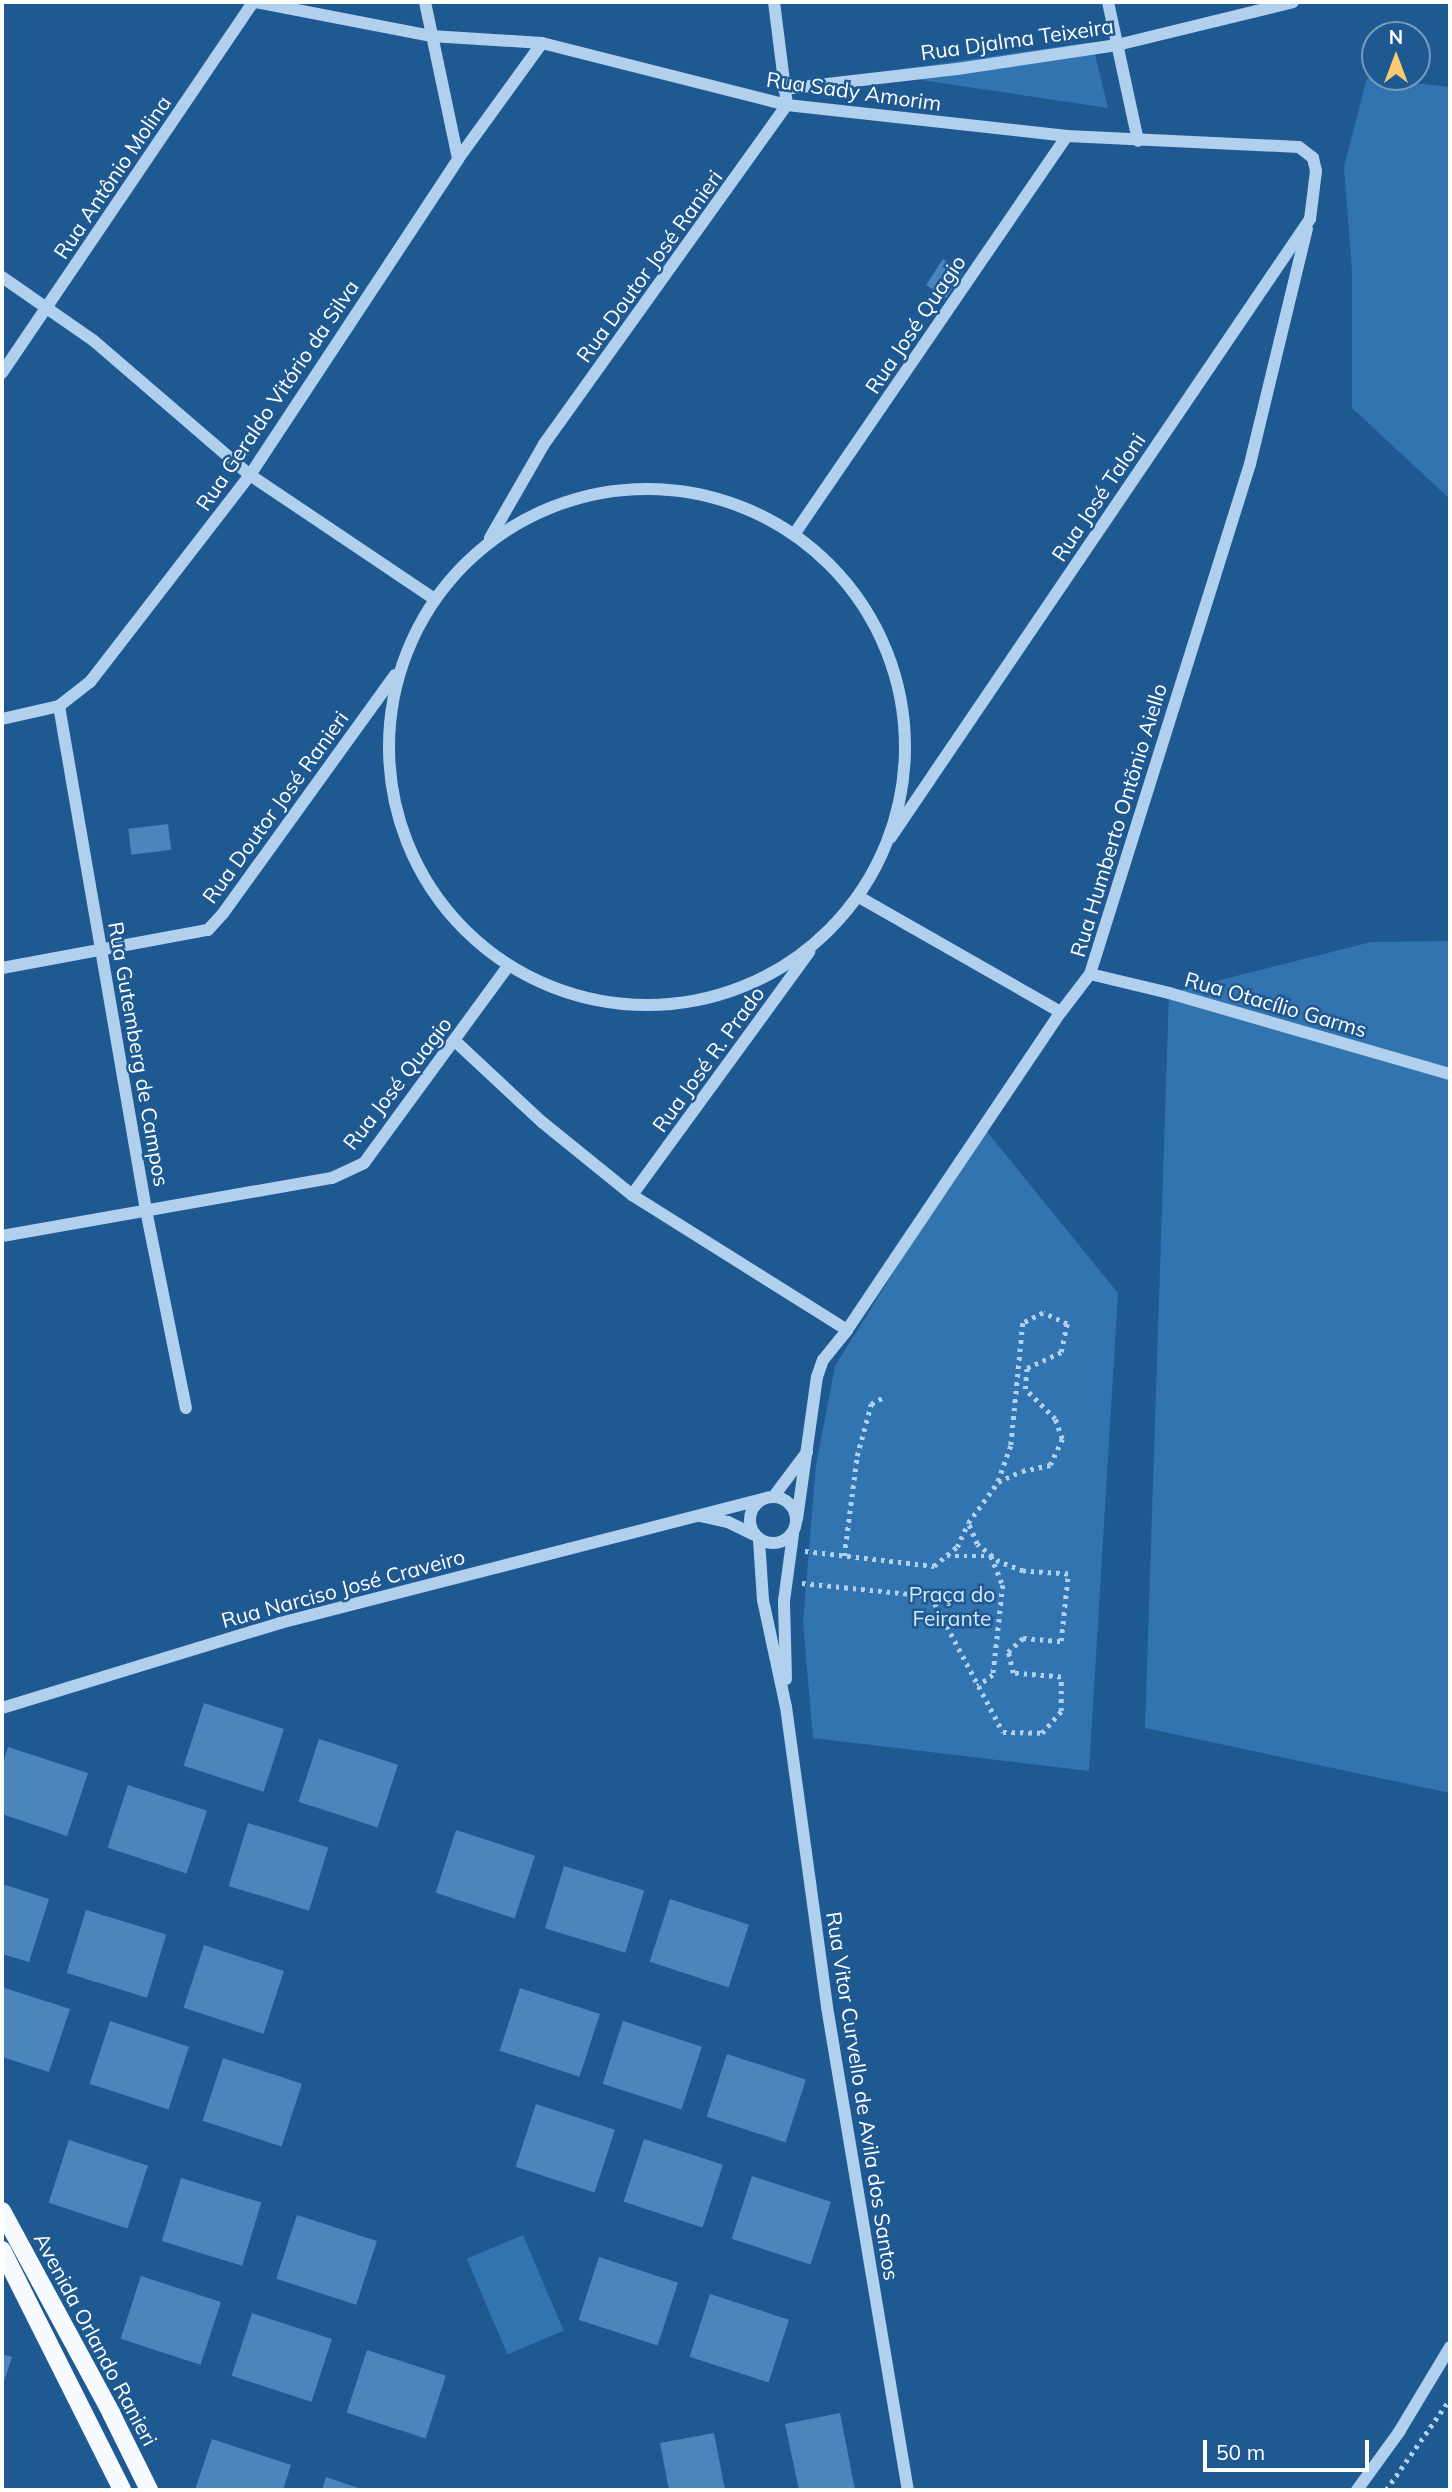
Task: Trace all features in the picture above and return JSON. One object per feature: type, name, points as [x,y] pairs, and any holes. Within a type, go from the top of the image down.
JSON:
[{"type":"main road","name":"Avenida Orlando Ranieri","points":[[2,2211],[111,2413],[149,2490]]},
{"type":"main road","name":"Avenida Orlando Ranieri","points":[[2,2250],[121,2490]]},
{"type":"street","name":"Rua Sady Amorim","points":[[254,2],[431,36],[542,43],[787,105],[1066,136],[1299,147],[1313,158],[1316,171]]},
{"type":"street","name":"Rua Antônio Molina","points":[[2,373],[254,2]]},
{"type":"street","points":[[425,2],[458,159]]},
{"type":"street","points":[[774,2],[787,105]]},
{"type":"street","points":[[1108,2],[1138,141]]},
{"type":"street","name":"Rua Djalma Teixeira","points":[[784,89],[957,69],[1117,45],[1293,2]]},
{"type":"street","name":"Rua Geraldo Vitório da Silva","points":[[2,719],[59,706],[90,682],[250,475],[458,159],[542,43]]},
{"type":"street","name":"Rua Doutor José Ranieri","points":[[490,540],[544,444],[769,134],[787,105]]},
{"type":"street","name":"Rua José Quagio","points":[[795,533],[1066,136]]},
{"type":"street","name":"Rua José Taloni","points":[[891,837],[1310,219],[1316,171]]},
{"type":"street","name":"Rua Humberto Ontõnio Aiello","points":[[809,1449],[817,1377],[823,1360],[847,1330],[1061,1012],[1090,974],[1250,464],[1310,219]]},
{"type":"street","points":[[2,277],[94,341],[250,475],[433,598]]},
{"type":"street","points":[[641,487],[722,498],[795,533],[857,593],[895,668],[907,753],[891,837],[859,897],[814,945],[759,980],[697,1001],[632,1005],[619,1003],[568,993],[508,966],[445,910],[403,838],[386,755],[397,672],[433,598],[490,540],[561,502],[641,487]]},
{"type":"street","name":"Rua Doutor José Ranieri","points":[[2,968],[208,930],[224,912],[397,672]]},
{"type":"street","name":"Rua Gutemberg de Campos","points":[[59,706],[146,1210],[186,1408]]},
{"type":"street","points":[[859,897],[1061,1012]]},
{"type":"street","name":"Rua José R. Prado","points":[[632,1195],[814,945]]},
{"type":"street","name":"Rua José Quagio","points":[[2,1236],[332,1178],[364,1163],[508,966]]},
{"type":"street","name":"Rua Otacílio Garms","points":[[1090,974],[1169,993],[1450,1074]]},
{"type":"street","points":[[455,1041],[542,1122],[632,1195],[847,1330]]},
{"type":"street","points":[[809,1449],[793,1534],[783,1542],[771,1544],[756,1537],[749,1521],[752,1508],[768,1498],[809,1449]]},
{"type":"street","points":[[768,1498],[786,1500],[794,1508],[797,1519]]},
{"type":"street","name":"Rua Narciso José Craveiro","points":[[2,1708],[280,1623],[768,1498]]},
{"type":"street","name":"Rua Narciso José Craveiro","points":[[696,1516],[728,1522],[756,1537]]},
{"type":"street","name":"Rua Vitor Curvello de Avila dos Santos","points":[[786,1707],[784,1601],[793,1534]]},
{"type":"street","name":"Rua Vitor Curvello de Avila dos Santos","points":[[756,1537],[763,1600],[786,1707],[827,2007],[908,2490]]},
{"type":"street","points":[[1357,2490],[1399,2432],[1450,2347]]},
{"type":"street","points":[[94,2433],[111,2413]]},
{"type":"path","points":[[800,1550],[934,1566],[957,1547],[968,1523],[998,1482],[1011,1446],[1023,1323],[1043,1313],[1067,1324],[1061,1352],[1027,1368],[1025,1388],[1055,1419],[1062,1439],[1050,1465],[1021,1471],[998,1482]]},
{"type":"path","points":[[844,1556],[857,1456],[870,1404],[882,1398]]},
{"type":"path","points":[[798,1582],[931,1596],[1003,1732],[1042,1733],[1061,1711],[1061,1677],[1013,1673],[1007,1652],[1023,1638],[1061,1641],[1068,1574],[1023,1571],[991,1556],[976,1544],[968,1523]]},
{"type":"path","points":[[947,1556],[991,1556]]},
{"type":"path","points":[[978,1686],[993,1675],[1003,1585],[991,1556]]},
{"type":"path","points":[[1385,2490],[1450,2399]]},
{"type":"green space","points":[[1092,42],[1108,108],[875,73]]},
{"type":"green space","points":[[1431,85],[1450,87],[1450,499],[1352,408],[1352,270],[1344,167],[1364,91],[1431,91]]},
{"type":"green space","points":[[1450,941],[1450,1793],[1145,1728],[1169,993],[1371,942]]},
{"type":"green space","name":"Praça do Feirante","points":[[984,1128],[1118,1293],[1089,1771],[813,1738],[803,1622],[816,1465],[835,1366]]},
{"type":"green space","points":[[523,2235],[564,2331],[507,2355],[467,2259]]},
{"type":"building","points":[[943,259],[963,272],[946,298],[926,285]]},
{"type":"building","points":[[168,824],[171,850],[131,855],[128,829]]},
{"type":"building","points":[[204,1703],[284,1729],[263,1792],[184,1766]]},
{"type":"building","points":[[319,1739],[398,1765],[378,1827],[299,1802]]},
{"type":"building","points":[[8,1747],[88,1773],[67,1836],[2,1814],[2,1767]]},
{"type":"building","points":[[128,1785],[207,1811],[187,1873],[108,1848]]},
{"type":"building","points":[[248,1823],[328,1848],[309,1911],[229,1886]]},
{"type":"building","points":[[456,1830],[535,1856],[515,1918],[436,1893]]},
{"type":"building","points":[[564,1866],[644,1891],[625,1953],[545,1928]]},
{"type":"building","points":[[2,1884],[49,1899],[29,1962],[2,1954]]},
{"type":"building","points":[[670,1899],[749,1925],[729,1987],[650,1962]]},
{"type":"building","points":[[86,1910],[166,1935],[147,1998],[67,1973]]},
{"type":"building","points":[[204,1945],[284,1971],[263,2034],[184,2008]]},
{"type":"building","points":[[2,1987],[70,2009],[49,2072],[2,2057]]},
{"type":"building","points":[[520,1988],[600,2014],[579,2077],[500,2051]]},
{"type":"building","points":[[110,2021],[189,2047],[169,2109],[90,2084]]},
{"type":"building","points":[[623,2021],[702,2047],[682,2109],[603,2084]]},
{"type":"building","points":[[727,2054],[806,2080],[786,2142],[707,2117]]},
{"type":"building","points":[[223,2058],[302,2084],[282,2146],[203,2121]]},
{"type":"building","points":[[536,2104],[615,2130],[595,2192],[516,2167]]},
{"type":"building","points":[[644,2139],[723,2165],[703,2227],[624,2202]]},
{"type":"building","points":[[69,2140],[148,2166],[128,2228],[49,2203]]},
{"type":"building","points":[[752,2176],[831,2202],[811,2264],[732,2239]]},
{"type":"building","points":[[181,2178],[261,2203],[242,2266],[162,2241]]},
{"type":"building","points":[[297,2215],[377,2241],[356,2305],[276,2279]]},
{"type":"building","points":[[599,2257],[678,2283],[658,2345],[579,2320]]},
{"type":"building","points":[[141,2276],[221,2302],[200,2365],[121,2339]]},
{"type":"building","points":[[710,2294],[789,2320],[769,2382],[690,2357]]},
{"type":"building","points":[[252,2313],[332,2339],[311,2402],[232,2376]]},
{"type":"building","points":[[367,2350],[446,2376],[426,2438],[347,2413]]},
{"type":"building","points":[[2,2354],[12,2357],[2,2387]]},
{"type":"building","points":[[840,2413],[855,2490],[799,2490],[785,2424]]},
{"type":"building","points":[[714,2433],[725,2490],[669,2490],[660,2443]]},
{"type":"building","points":[[212,2439],[291,2465],[283,2490],[195,2490]]},
{"type":"building","points":[[326,2477],[364,2490],[322,2490]]}]
